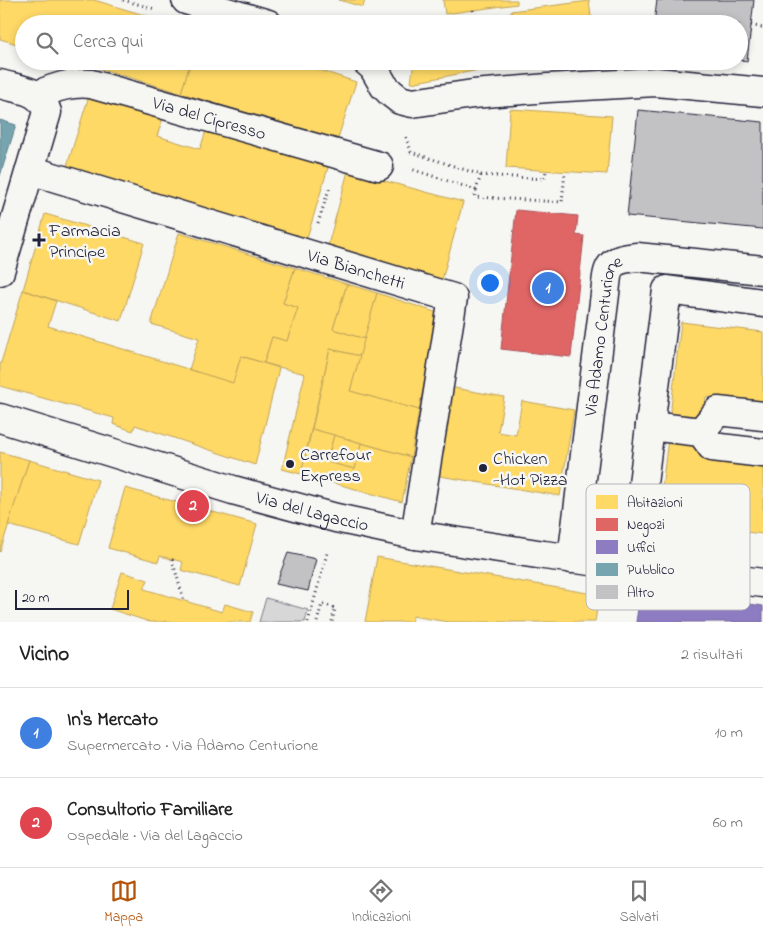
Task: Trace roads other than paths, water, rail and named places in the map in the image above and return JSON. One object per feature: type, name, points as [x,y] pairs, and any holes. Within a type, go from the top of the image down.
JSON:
[{"type":"street","points":[[186,0],[237,15]]},
{"type":"street","points":[[375,70],[384,86],[391,93],[400,100],[412,103],[473,94],[656,82],[763,92]]},
{"type":"street","points":[[0,84],[38,95],[44,102],[47,112],[0,271]]},
{"type":"street","name":"Via del Cipresso","points":[[38,95],[62,85],[91,84],[379,166]]},
{"type":"street","name":"Via Bianchetti","points":[[30,170],[453,298],[414,535]]},
{"type":"street","name":"Via Adamo Centurione","points":[[572,559],[604,294],[611,264],[620,258],[637,257],[763,270]]},
{"type":"street","points":[[643,484],[667,290],[763,303]]},
{"type":"street","points":[[701,432],[718,411],[763,416]]},
{"type":"street","name":"Via del Lagaccio","points":[[0,418],[233,490],[336,518],[414,535],[586,561]]},
{"type":"street","points":[[650,426],[701,432],[712,447],[763,453]]},
{"type":"street","name":"Via del Lagaccio","points":[[750,581],[763,583]]},
{"type":"place","name":"Farmacia Principe","points":[[39,240]]},
{"type":"place","name":"In's Mercato","points":[[548,288]]},
{"type":"place","name":"Carrefour Express","points":[[290,464]]},
{"type":"place","name":"Chicken -Hot Pizza","points":[[483,468]]},
{"type":"place","name":"Consultorio Familiare","points":[[193,506]]}]
